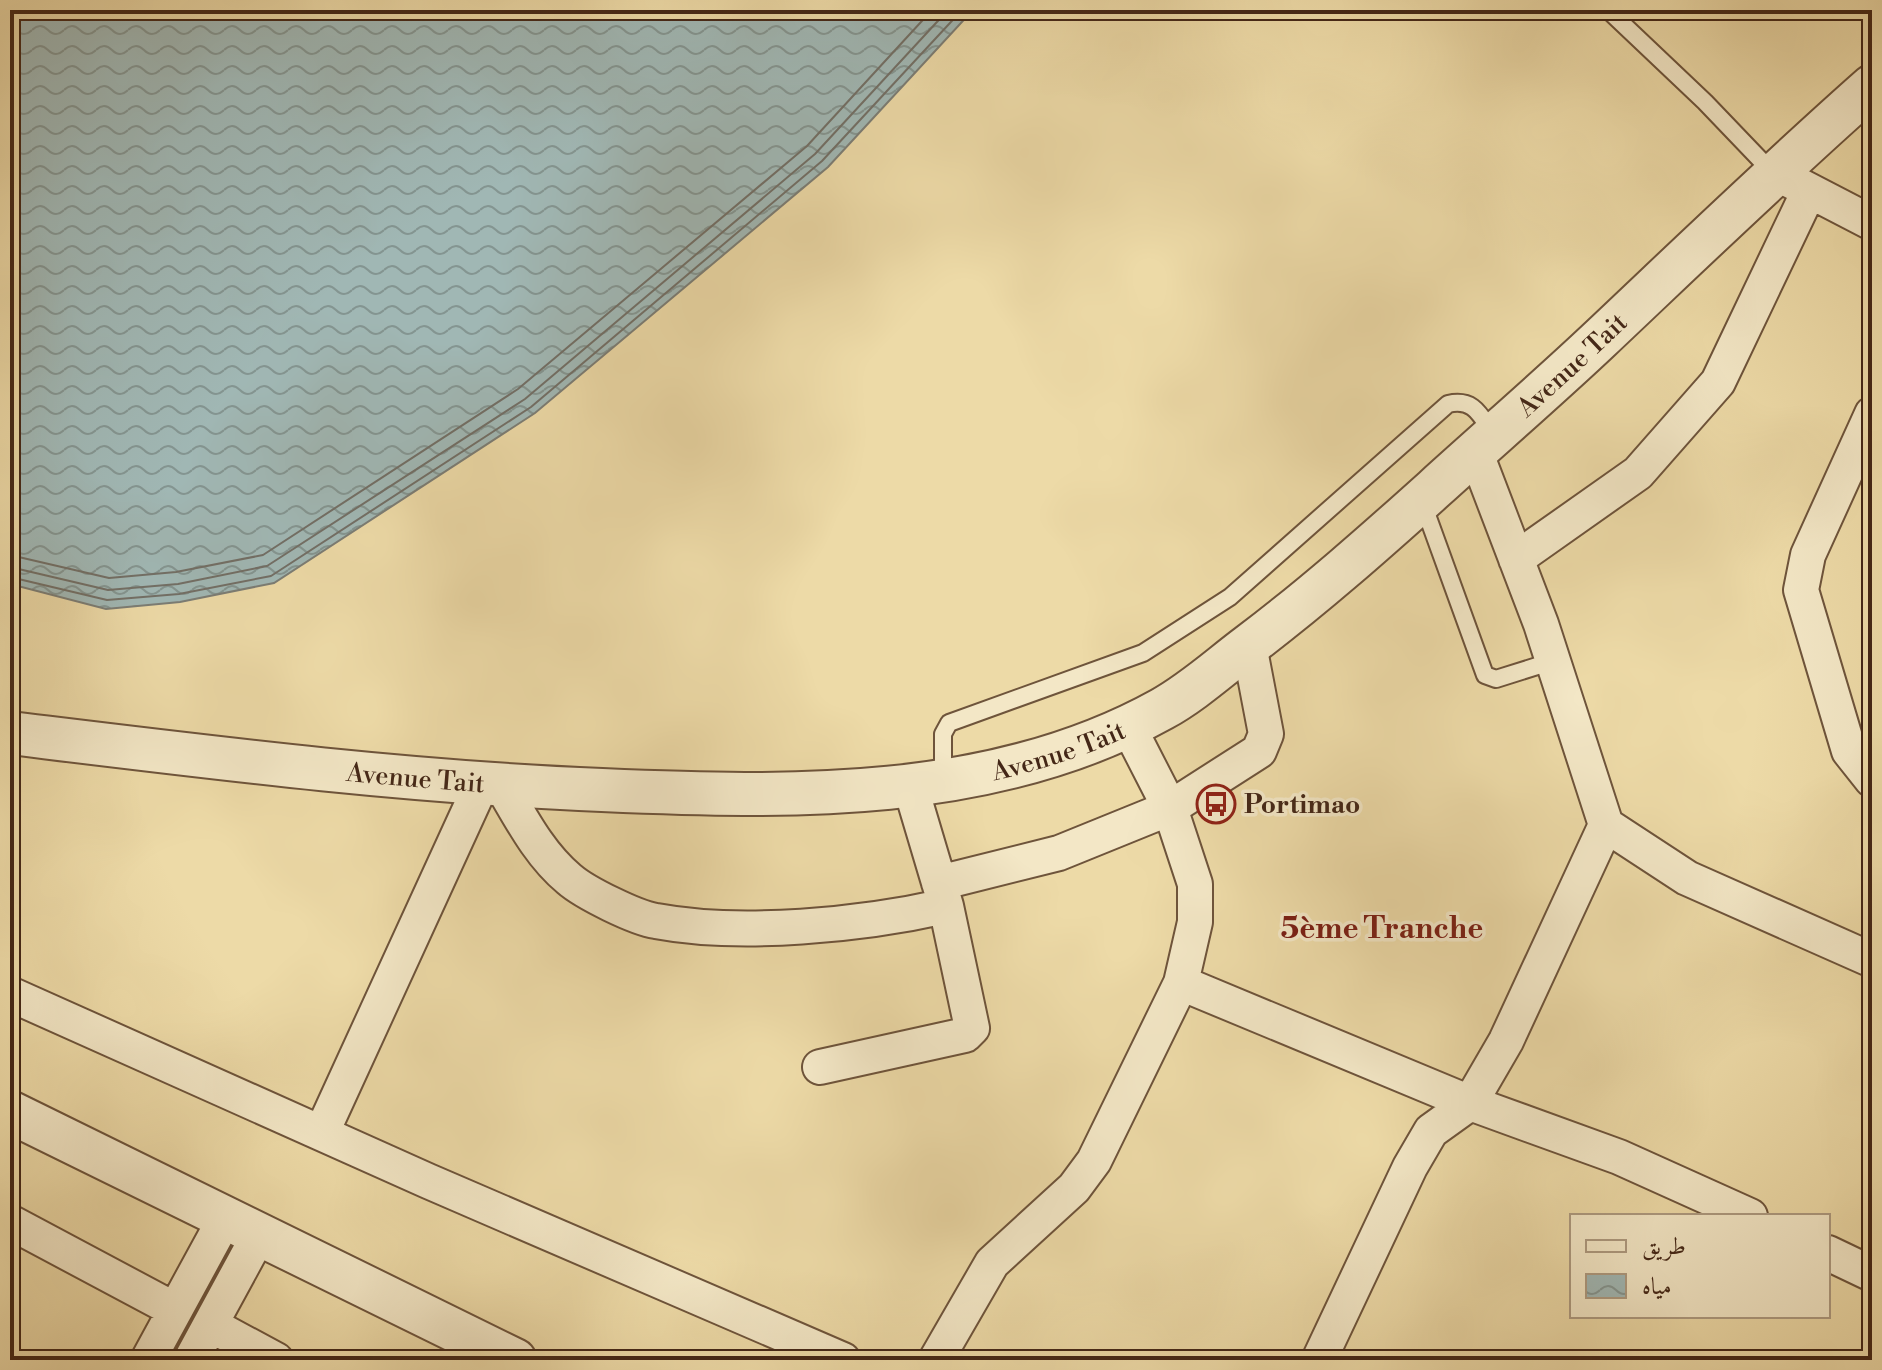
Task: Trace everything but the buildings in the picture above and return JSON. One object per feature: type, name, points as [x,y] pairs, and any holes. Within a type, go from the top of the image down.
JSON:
[{"type":"street","name":"Avenue Tait","points":[[10,733],[491,786],[811,794],[926,782],[1069,750],[1167,707],[1371,547],[1485,443],[1791,182],[1872,86]]},
{"type":"street","points":[[1516,559],[1638,473],[1710,393],[1746,327],[1791,182],[1872,223]]},
{"type":"street","points":[[1869,767],[1849,751],[1801,590],[1808,555],[1872,414]]},
{"type":"street","points":[[1485,443],[1516,559],[1606,825],[1687,878],[1872,960]]},
{"type":"street","points":[[322,1132],[491,786],[570,880],[652,921],[705,927],[843,922],[904,915],[942,894],[1059,853],[1170,808],[1259,751],[1264,743],[1265,726],[1249,645]]},
{"type":"street","points":[[936,1360],[992,1263],[1074,1188],[1090,1169],[1181,983],[1197,904],[1195,884],[1170,808],[1128,726]]},
{"type":"street","points":[[820,1067],[970,1033],[973,1022],[942,894],[926,782]]},
{"type":"street","points":[[1319,1360],[1410,1167],[1431,1131],[1470,1103],[1506,1041],[1606,825]]},
{"type":"street","points":[[1181,983],[1470,1103],[1619,1157],[1746,1214]]},
{"type":"street","points":[[10,994],[843,1360]]},
{"type":"street","points":[[10,1112],[513,1360]]},
{"type":"street","points":[[148,1360],[216,1235],[223,1216]]},
{"type":"street","points":[[10,1222],[175,1310]]},
{"type":"street","points":[[191,1360],[260,1233]]},
{"type":"street","points":[[1830,1254],[1872,1274]]},
{"type":"street","points":[[211,1325],[276,1360]]},
{"type":"lane","points":[[1608,10],[1791,182]]},
{"type":"lane","points":[[926,782],[949,723],[1143,653],[1230,597],[1448,404],[1463,400],[1473,405],[1485,443]]},
{"type":"lane","points":[[1422,500],[1485,675],[1496,679],[1553,661]]},
{"type":"water","points":[[10,10],[973,10],[828,167],[535,413],[274,583],[180,602],[106,609],[10,584]]},
{"type":"place","name":"Portimao","points":[[1216,804]]},
{"type":"district","name":"5ème Tranche","points":[[1382,928]]}]
